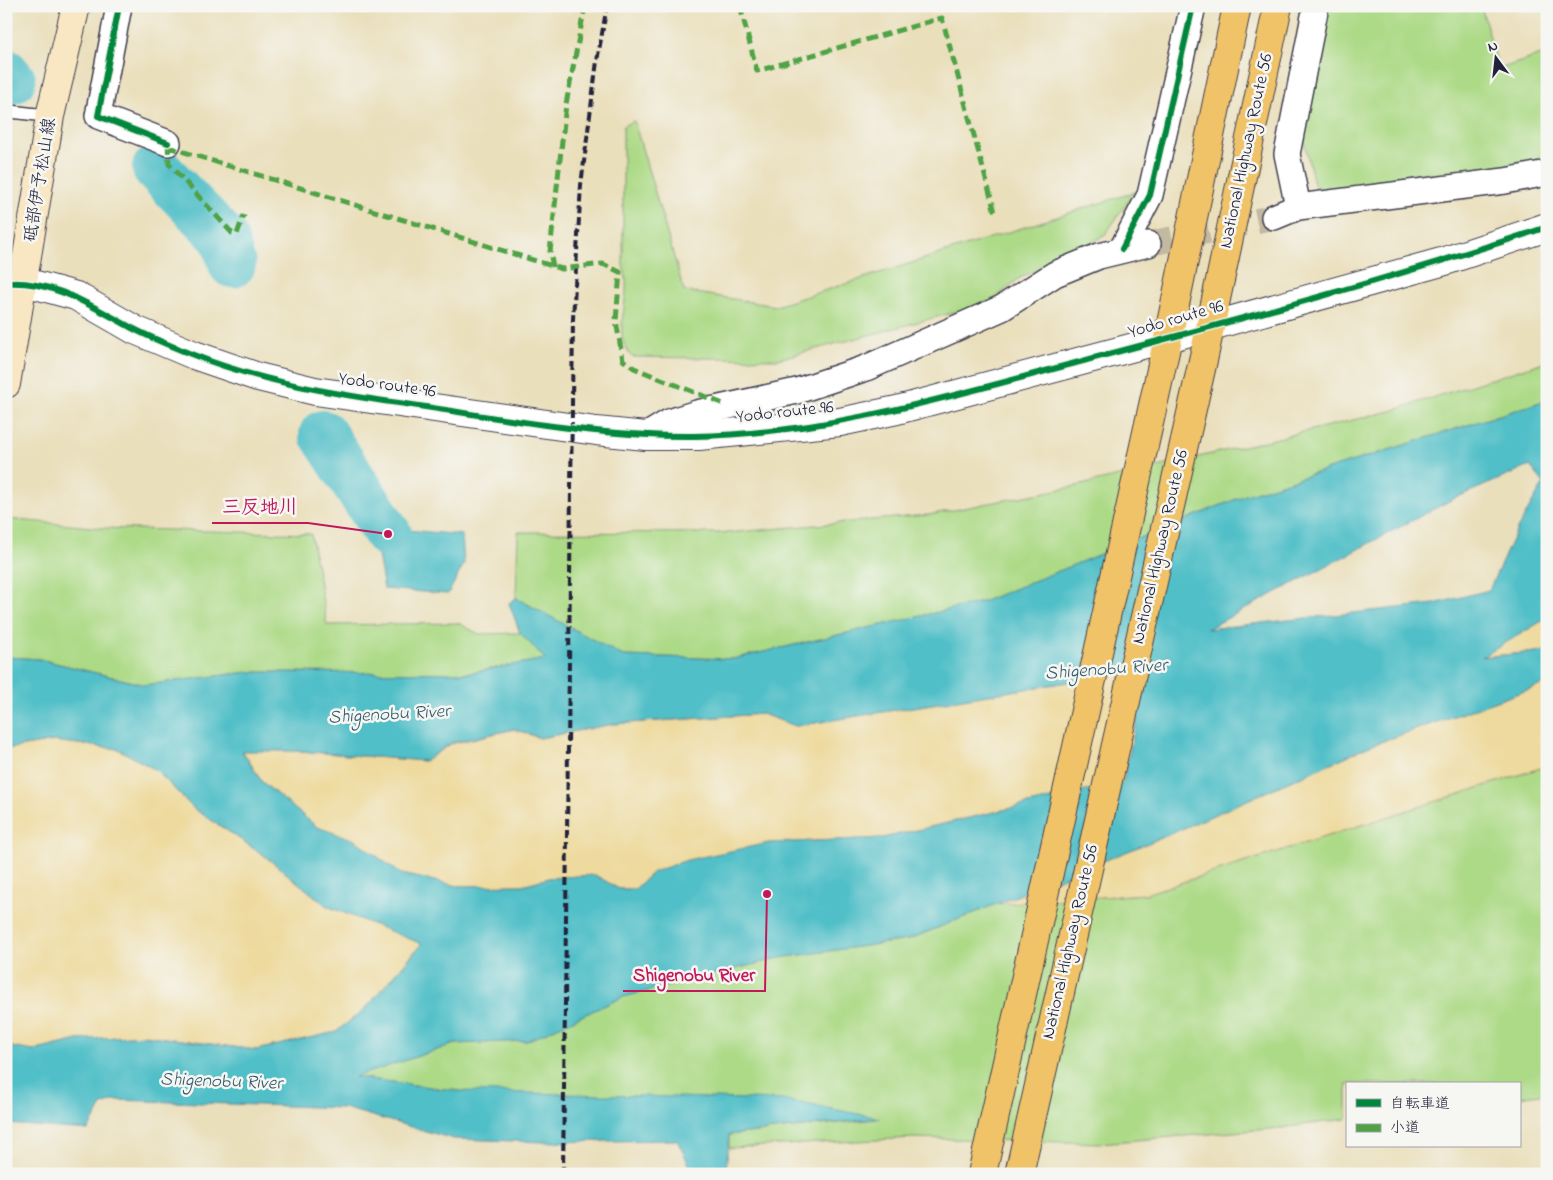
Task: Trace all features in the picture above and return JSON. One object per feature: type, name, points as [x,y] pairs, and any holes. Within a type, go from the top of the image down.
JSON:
[{"type":"highway","name":"National Highway Route 56","points":[[982,1174],[1162,368],[1237,6]]},
{"type":"highway","name":"National Highway Route 56","points":[[1019,1174],[1204,356],[1278,6]]},
{"type":"main road","name":"砥部伊予松山線","points":[[6,384],[14,337],[16,283],[50,116],[76,6]]},
{"type":"street","points":[[118,6],[98,116],[168,143]]},
{"type":"street","points":[[1122,250],[1150,195],[1193,6]]},
{"type":"street","points":[[1298,207],[1287,154],[1316,6]]},
{"type":"street","points":[[1274,217],[1298,207],[1505,181],[1547,173]]},
{"type":"street","name":"Yodo route 96","points":[[16,283],[76,296],[135,330],[194,355],[258,377],[296,386],[520,422],[646,436],[699,436],[840,422],[906,408],[1445,261],[1547,226]]},
{"type":"street","points":[[646,436],[670,422],[697,413],[796,391],[866,368],[1002,308],[1055,274],[1122,250],[1148,244]]},
{"type":"lane","points":[[6,111],[50,116]]},
{"type":"green space","points":[[1326,6],[1481,6],[1499,69],[1547,53],[1547,159],[1531,165],[1316,192],[1301,127]]},
{"type":"green space","points":[[634,121],[684,291],[776,306],[1135,192],[1104,236],[1018,279],[990,303],[778,359],[632,357],[626,349],[622,331],[626,291],[623,265],[623,126]]},
{"type":"green space","points":[[1547,361],[1547,400],[1246,495],[982,602],[733,659],[623,656],[516,598],[518,532],[726,533],[928,515],[1077,486],[1391,411]]},
{"type":"green space","points":[[6,519],[102,528],[311,534],[327,625],[458,623],[479,634],[520,633],[546,659],[469,673],[248,672],[145,685],[39,659],[6,657]]},
{"type":"green space","points":[[1547,766],[1547,1093],[1520,1097],[1520,1082],[1346,1082],[1346,1119],[1281,1128],[1100,1143],[913,1138],[729,1148],[729,1135],[877,1119],[459,1091],[354,1077],[455,1044],[527,1041],[623,997],[779,958],[908,940],[996,904],[1145,894]]},
{"type":"sand","points":[[1547,618],[1547,651],[1481,657]]},
{"type":"sand","points":[[1148,669],[1123,782],[883,838],[769,843],[653,872],[635,889],[619,889],[595,875],[549,878],[522,885],[458,886],[401,874],[355,840],[317,828],[262,782],[242,750],[299,751],[425,761],[451,744],[514,729],[540,738],[613,724],[762,714],[796,726]]},
{"type":"sand","points":[[1547,683],[1547,766],[1145,894],[996,904],[1168,835],[1372,745]]},
{"type":"sand","points":[[54,741],[118,749],[156,770],[193,808],[261,853],[327,906],[422,943],[366,1008],[336,1032],[256,1050],[143,1035],[78,1040],[33,1051],[6,1046],[6,749]]},
{"type":"water","points":[[1547,400],[1547,618],[1482,657],[1547,651],[1547,683],[1372,745],[1168,835],[907,940],[779,958],[623,997],[527,1041],[455,1044],[355,1077],[459,1091],[784,1100],[880,1118],[729,1135],[726,1171],[693,1172],[677,1140],[544,1142],[454,1139],[344,1108],[116,1100],[102,1105],[88,1130],[6,1124],[6,1046],[33,1051],[78,1040],[143,1035],[256,1050],[336,1032],[366,1008],[422,944],[327,906],[261,853],[193,808],[156,770],[118,749],[54,741],[6,749],[6,657],[39,659],[145,685],[248,672],[469,673],[545,659],[520,633],[509,603],[516,598],[623,656],[733,659],[982,602],[1246,495]],"holes":[[[1530,466],[1544,483],[1517,529],[1489,590],[1434,604],[1207,629],[1453,499]],[[1148,669],[1123,782],[883,838],[769,843],[687,860],[653,872],[635,889],[619,889],[595,875],[549,878],[522,885],[458,886],[401,874],[355,840],[317,827],[262,782],[242,751],[299,751],[425,761],[451,743],[514,729],[540,738],[613,724],[762,714],[796,726]]]},
{"type":"water","points":[[397,529],[462,535],[464,564],[448,594],[384,589],[377,549],[380,541]]},
{"type":"waterway","points":[[6,73],[12,80]]},
{"type":"waterway","points":[[156,168],[224,238],[232,264]]},
{"type":"waterway","points":[[323,434],[388,534]]},
{"type":"tunnel","points":[[1148,244],[1274,217]]},
{"type":"railway","points":[[563,1174],[573,319],[581,185],[597,61],[607,6]]},
{"type":"marked path","points":[[553,267],[550,252],[566,104],[585,6]]},
{"type":"marked path","points":[[740,6],[757,71],[942,18],[996,216]]},
{"type":"marked path","points":[[168,143],[169,164],[232,233],[237,234],[244,215]]},
{"type":"marked path","points":[[168,147],[562,269],[603,264],[620,272],[616,321],[623,360],[634,368],[726,405]]},
{"type":"cycle path","points":[[119,6],[98,116],[168,143]]},
{"type":"cycle path","points":[[1122,249],[1150,195],[1193,6]]},
{"type":"cycle path","points":[[6,283],[24,283],[56,290],[87,303],[139,332],[176,348],[214,363],[286,383],[359,397],[577,429],[616,433],[694,436],[745,434],[796,428],[846,420],[946,398],[1321,296],[1435,263],[1547,227]]},
{"type":"place","name":"三反地川","points":[[388,534]]},
{"type":"place","name":"Shigenobu River","points":[[767,894]]}]
